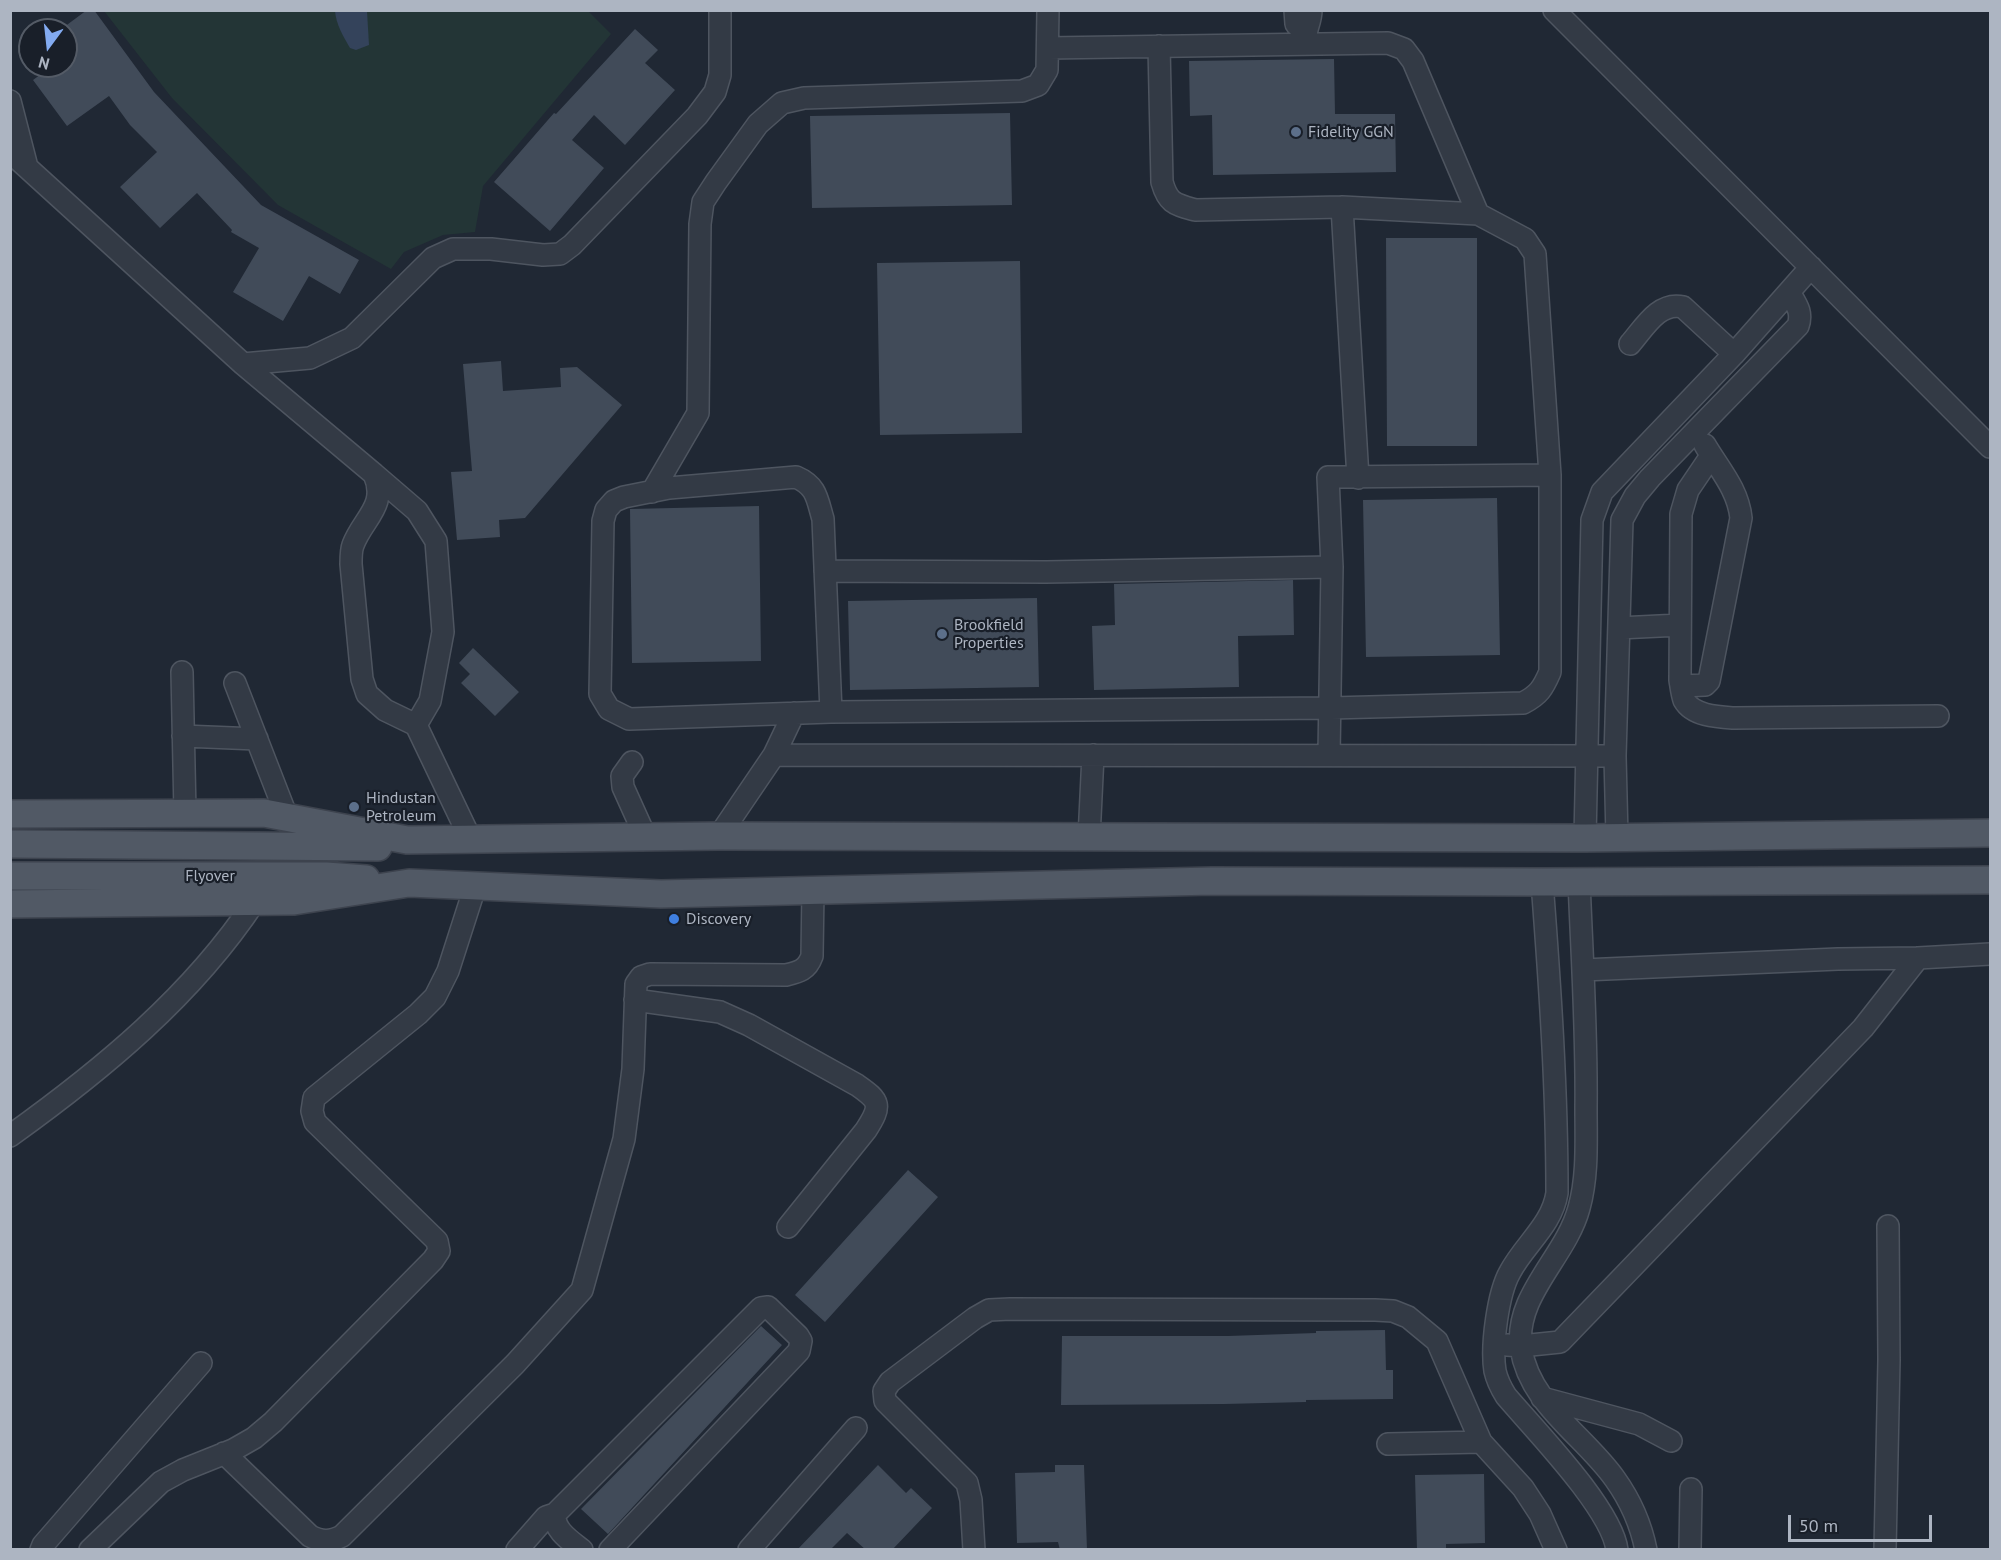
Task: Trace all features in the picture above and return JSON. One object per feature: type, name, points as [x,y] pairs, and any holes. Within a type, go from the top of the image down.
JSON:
[{"type":"main road","points":[[10,814],[264,813],[407,840],[718,836],[1585,838],[1990,833]]},
{"type":"main road","name":"Flyover","points":[[10,844],[382,847],[407,840]]},
{"type":"main road","name":"Flyover","points":[[10,876],[326,876],[409,883]]},
{"type":"main road","points":[[10,904],[294,901],[409,883],[661,894],[1212,881],[1990,880]]},
{"type":"street","points":[[243,364],[310,358],[352,338],[433,258],[453,249],[560,254],[572,245],[697,116],[715,92],[720,75],[720,10]]},
{"type":"street","points":[[652,492],[698,413],[700,224],[704,202],[758,124],[782,103],[804,98],[1022,91],[1038,85],[1047,70],[1048,10]]},
{"type":"street","points":[[1295,10],[1296,24],[1305,38]]},
{"type":"street","points":[[1305,38],[1310,24],[1311,10]]},
{"type":"street","points":[[1554,10],[1990,447]]},
{"type":"street","points":[[1048,48],[1159,46],[1305,38],[1388,43],[1404,49],[1413,61],[1478,214]]},
{"type":"street","points":[[831,712],[823,519],[814,490],[808,482],[795,477],[669,488],[614,501],[606,510],[603,521],[600,694],[609,709],[629,719],[831,712],[1330,708],[1522,703],[1536,697],[1550,672],[1550,475],[1536,254],[1524,239],[1478,214],[1342,207],[1195,210],[1175,204],[1166,196],[1162,182],[1159,46]]},
{"type":"street","points":[[10,101],[28,167]]},
{"type":"street","points":[[10,152],[243,364],[417,512],[436,541],[443,632],[430,701],[416,725]]},
{"type":"street","points":[[1342,207],[1358,478]]},
{"type":"street","points":[[1585,838],[1592,520],[1602,492],[1734,354],[1811,267]]},
{"type":"street","points":[[1617,837],[1615,756],[1622,520],[1635,496],[1798,326],[1801,317],[1790,292]]},
{"type":"street","points":[[1630,344],[1660,310],[1675,305],[1683,307],[1734,354]]},
{"type":"street","points":[[1704,383],[1725,400]]},
{"type":"street","points":[[1681,686],[1705,685],[1709,681],[1740,518],[1739,502],[1734,490],[1696,430]]},
{"type":"street","points":[[1711,456],[1688,490],[1681,514],[1681,686],[1684,699],[1689,706],[1714,717],[1938,716]]},
{"type":"street","points":[[374,474],[379,485],[378,498],[373,512],[359,531],[351,555],[361,671],[367,694],[385,710],[416,725],[471,840]]},
{"type":"street","points":[[1329,755],[1332,567],[1328,477],[1550,475]]},
{"type":"street","points":[[1592,520],[1622,520]]},
{"type":"street","points":[[825,571],[1046,572],[1332,567]]},
{"type":"street","points":[[1619,628],[1680,625]]},
{"type":"street","points":[[182,672],[185,813]]},
{"type":"street","points":[[235,683],[287,817]]},
{"type":"street","points":[[718,836],[774,755],[794,714]]},
{"type":"street","points":[[183,736],[257,739]]},
{"type":"street","points":[[774,755],[1615,756]]},
{"type":"street","points":[[1089,838],[1093,755]]},
{"type":"street","points":[[632,762],[622,776],[623,787],[646,838]]},
{"type":"street","points":[[1579,881],[1586,1038],[1586,1161],[1582,1195],[1570,1233],[1526,1306],[1521,1322],[1521,1346],[1530,1377],[1542,1398],[1615,1479],[1630,1505],[1642,1533],[1646,1550]]},
{"type":"street","points":[[1542,882],[1552,1005],[1557,1111],[1557,1193],[1555,1206],[1549,1217],[1510,1272],[1500,1295],[1495,1368],[1506,1396],[1581,1484],[1601,1512],[1616,1540],[1617,1550]]},
{"type":"street","points":[[90,1550],[161,1482],[254,1438],[273,1422],[434,1260],[439,1251],[437,1241],[315,1122],[312,1112],[314,1098],[418,1014],[435,997],[448,971],[475,887]]},
{"type":"street","points":[[224,1453],[310,1536],[318,1540],[331,1541],[342,1536],[514,1364],[582,1290],[624,1138],[632,1080],[636,984],[641,977],[650,974],[786,975],[799,972],[808,965],[812,956],[813,890]]},
{"type":"street","points":[[10,1136],[52,1106],[164,1011],[230,938],[255,901]]},
{"type":"street","points":[[1583,970],[1990,954]]},
{"type":"street","points":[[1496,1344],[1521,1346],[1560,1342],[1863,1028],[1918,958]]},
{"type":"street","points":[[635,1000],[720,1012],[749,1025],[857,1084],[872,1095],[877,1102],[876,1115],[866,1130],[788,1227]]},
{"type":"street","points":[[1552,1005],[1584,1004]]},
{"type":"street","points":[[1885,1550],[1890,1348],[1888,1227]]},
{"type":"street","points":[[517,1550],[546,1518],[555,1514],[760,1308],[768,1307],[798,1336],[801,1341],[799,1351],[610,1550]]},
{"type":"street","points":[[974,1550],[968,1484],[885,1401],[884,1391],[890,1382],[975,1318],[988,1310],[1010,1309],[1393,1311],[1408,1317],[1437,1341],[1481,1442],[1523,1488],[1540,1514],[1556,1550]]},
{"type":"street","points":[[41,1550],[201,1363]]},
{"type":"street","points":[[1542,1398],[1639,1424],[1671,1441]]},
{"type":"street","points":[[749,1550],[856,1428]]},
{"type":"street","points":[[1388,1444],[1481,1442]]},
{"type":"street","points":[[1690,1550],[1691,1489]]},
{"type":"street","points":[[555,1514],[554,1521],[572,1547]]},
{"type":"shaded area","points":[[587,10],[611,34],[483,186],[475,232],[443,235],[404,252],[391,269],[278,205],[172,98],[104,11]]},
{"type":"water","points":[[335,11],[367,11],[369,45],[356,50],[350,48],[338,25]]},
{"type":"building","points":[[87,10],[94,10],[154,92],[261,205],[359,260],[340,294],[309,276],[283,321],[233,292],[259,248],[231,232],[232,230],[197,193],[160,228],[120,187],[157,152],[130,125],[109,96],[67,126],[33,80],[36,78],[78,78],[76,18]]},
{"type":"building","points":[[635,29],[658,50],[645,63],[675,90],[625,145],[594,115],[572,140],[604,168],[550,231],[494,182],[554,113],[556,114]]},
{"type":"building","points":[[1334,59],[1335,114],[1395,114],[1396,172],[1213,175],[1212,115],[1190,116],[1189,61]]},
{"type":"building","points":[[1010,113],[1012,205],[812,208],[810,116]]},
{"type":"building","points":[[1386,238],[1477,238],[1477,446],[1387,446]]},
{"type":"building","points":[[1020,261],[1022,433],[880,435],[877,263]]},
{"type":"building","points":[[501,361],[503,391],[561,387],[560,368],[577,367],[622,405],[525,518],[499,520],[500,537],[457,540],[451,472],[472,471],[463,364]]},
{"type":"building","points":[[1497,498],[1500,655],[1366,657],[1363,500]]},
{"type":"building","points":[[759,506],[761,661],[632,663],[630,509]]},
{"type":"building","points":[[1293,580],[1294,635],[1238,636],[1239,687],[1094,690],[1092,626],[1115,625],[1114,584]]},
{"type":"building","points":[[1037,598],[1039,687],[850,690],[848,601]]},
{"type":"building","points":[[473,648],[519,692],[495,716],[461,683],[470,674],[459,663]]},
{"type":"building","points":[[908,1170],[938,1197],[825,1322],[795,1295]]},
{"type":"building","points":[[761,1326],[782,1345],[608,1534],[581,1509]]},
{"type":"building","points":[[1385,1330],[1386,1370],[1393,1370],[1393,1399],[1224,1404],[1061,1405],[1062,1336],[1228,1336]]},
{"type":"building","points":[[878,1465],[906,1493],[911,1488],[932,1508],[892,1550],[866,1550],[847,1533],[830,1550],[797,1550]]},
{"type":"building","points":[[1055,1465],[1084,1465],[1087,1550],[1060,1550],[1058,1542],[1017,1543],[1015,1473],[1055,1472]]},
{"type":"building","points":[[1484,1474],[1485,1543],[1446,1544],[1446,1550],[1417,1550],[1415,1475]]},
{"type":"place","name":"Fidelity GGN","points":[[1296,132]]},
{"type":"place","name":"Brookfield Properties","points":[[942,634]]},
{"type":"place","name":"Hindustan Petroleum","points":[[354,807]]},
{"type":"place","name":"Discovery","points":[[674,919]]}]
